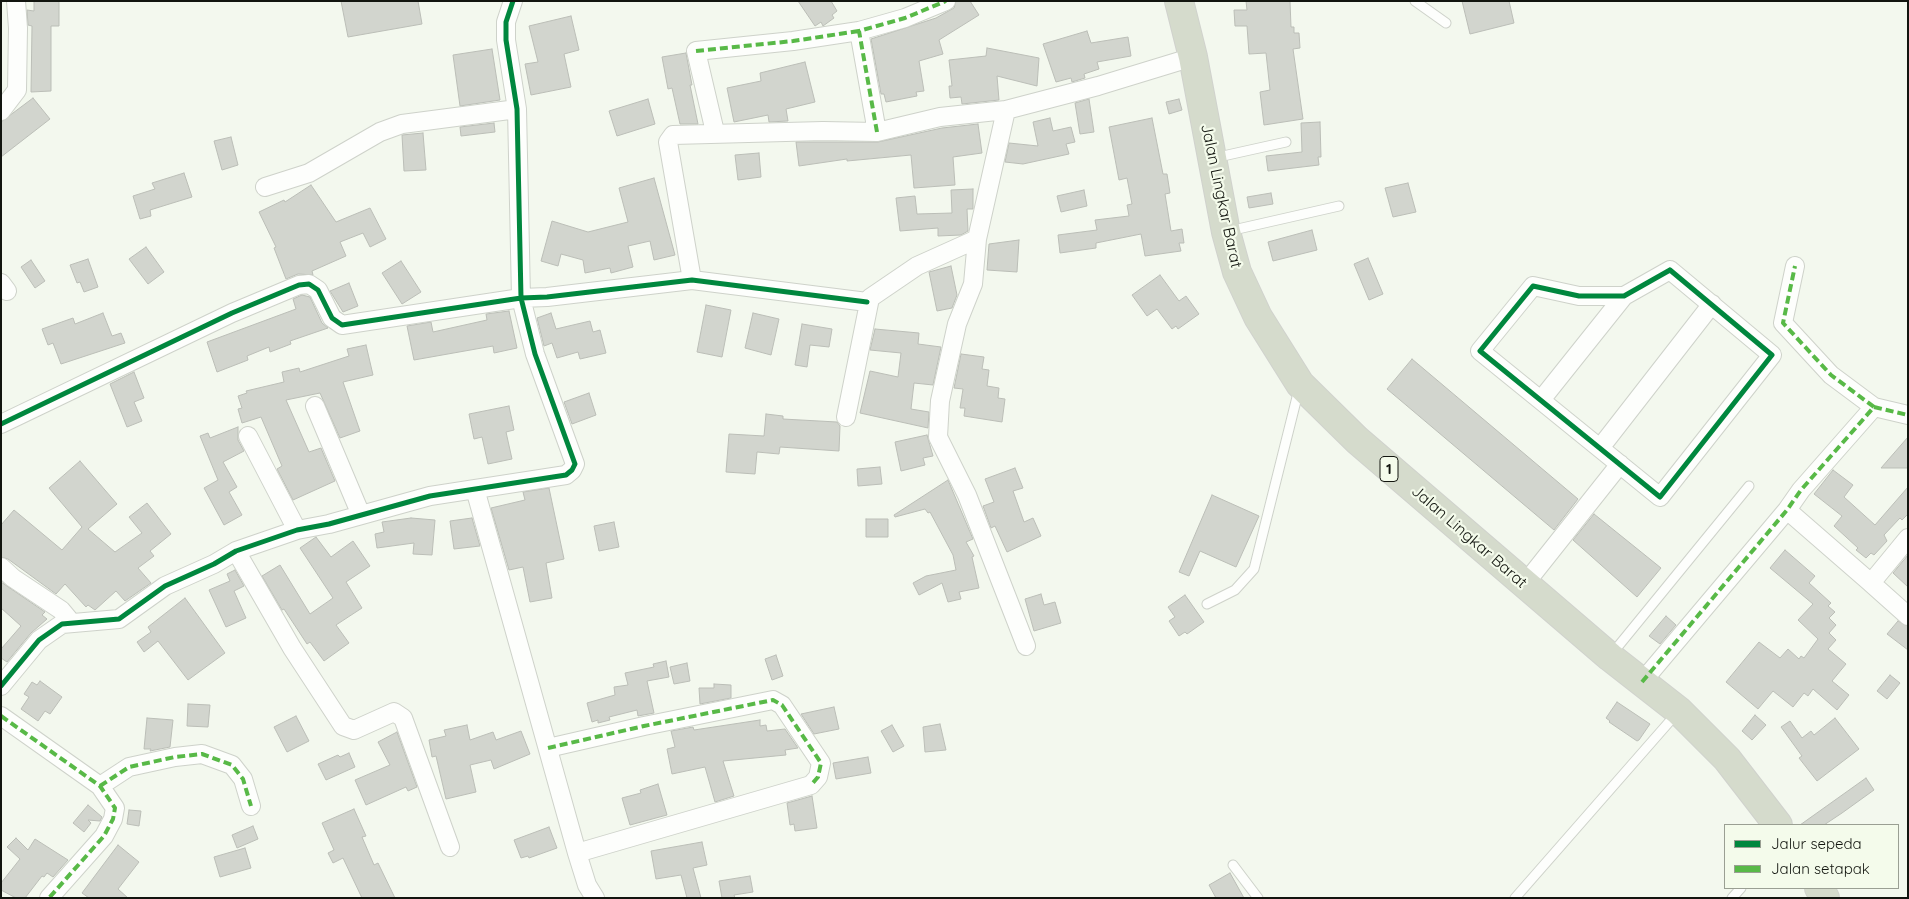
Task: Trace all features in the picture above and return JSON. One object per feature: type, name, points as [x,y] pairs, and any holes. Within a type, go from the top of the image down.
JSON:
[{"type":"highway","name":"Jalan Lingkar Barat","points":[[1179,1],[1193,57],[1226,232],[1237,272],[1258,317],[1300,384],[1357,440],[1524,585],[1610,658],[1678,711],[1727,759],[1777,824]]},
{"type":"street","points":[[1,686],[39,640],[62,624],[119,620],[166,586],[214,564],[236,551],[297,530],[430,496],[566,474],[572,470],[574,464],[535,354],[521,298],[517,109],[506,40],[506,22],[513,1]]},
{"type":"street","points":[[715,132],[696,51],[793,41],[859,31],[906,18],[946,1]]},
{"type":"street","points":[[2,109],[16,90],[18,28],[11,11]]},
{"type":"street","points":[[859,31],[877,132]]},
{"type":"street","points":[[692,280],[668,142],[673,135],[679,133],[824,130],[877,132],[940,118],[1006,110],[1098,86],[1193,57]]},
{"type":"street","points":[[265,187],[309,174],[380,132],[402,124],[517,109]]},
{"type":"street","points":[[1006,110],[977,239],[973,284],[957,324],[940,401],[938,437],[967,495],[1026,646]]},
{"type":"street","points":[[846,417],[867,302],[876,292],[917,266],[977,239]]},
{"type":"street","points":[[1795,266],[1783,323],[1831,375],[1874,407],[1908,415]]},
{"type":"street","points":[[1541,400],[1624,296],[1670,270],[1772,356],[1660,496],[1480,351],[1533,286],[1578,296],[1624,296]]},
{"type":"street","points":[[1,424],[208,324],[299,285],[309,284],[318,290],[332,318],[342,325],[521,298],[547,298],[692,280],[867,302]]},
{"type":"street","points":[[1600,448],[1712,304]]},
{"type":"street","points":[[315,406],[361,515]]},
{"type":"street","points":[[1642,682],[1787,510],[1801,490],[1874,407]]},
{"type":"street","points":[[248,436],[297,530]]},
{"type":"street","points":[[1524,585],[1620,464]]},
{"type":"street","points":[[475,489],[577,853],[587,885],[595,898]]},
{"type":"street","points":[[1787,510],[1908,616]]},
{"type":"street","points":[[1871,583],[1908,538]]},
{"type":"street","points":[[236,551],[292,648],[343,726],[354,730],[394,712],[403,718],[450,847]]},
{"type":"street","points":[[1,567],[13,578],[61,610],[71,622]]},
{"type":"street","points":[[548,748],[773,700],[782,705],[821,763],[818,777],[811,785],[577,853]]},
{"type":"street","points":[[1,716],[100,786],[115,808],[113,819],[104,836],[49,898]]},
{"type":"street","points":[[100,786],[129,767],[175,757],[202,754],[232,765],[243,779],[251,806]]},
{"type":"lane","points":[[1414,1],[1446,23]]},
{"type":"lane","points":[[1211,159],[1286,142]]},
{"type":"lane","points":[[1226,232],[1339,206]]},
{"type":"lane","points":[[1208,604],[1234,590],[1254,569],[1300,384]]},
{"type":"lane","points":[[1610,658],[1749,486]]},
{"type":"lane","points":[[1515,898],[1678,711]]},
{"type":"lane","points":[[1233,865],[1258,898]]},
{"type":"building","points":[[34,1],[59,1],[59,26],[51,26],[51,91],[31,92],[32,26],[28,25],[27,10],[34,11]]},
{"type":"building","points":[[341,1],[418,1],[422,24],[348,37]]},
{"type":"building","points":[[798,1],[831,1],[837,11],[832,15],[834,18],[823,26],[821,22],[815,26]]},
{"type":"building","points":[[956,1],[970,1],[979,15],[939,40],[943,54],[919,61],[924,91],[916,92],[917,96],[886,102],[884,94],[881,94],[871,39],[936,18],[954,8]]},
{"type":"building","points":[[1246,1],[1290,1],[1291,27],[1294,27],[1294,33],[1299,33],[1300,48],[1293,49],[1303,119],[1264,125],[1260,92],[1270,90],[1266,53],[1249,54],[1247,26],[1235,26],[1234,10],[1247,10]]},
{"type":"building","points":[[1462,1],[1509,1],[1514,23],[1470,34]]},
{"type":"building","points":[[571,16],[579,50],[564,54],[571,87],[531,95],[525,64],[538,62],[529,26]]},
{"type":"building","points":[[1087,31],[1091,43],[1128,37],[1131,56],[1097,62],[1099,69],[1084,74],[1085,78],[1072,82],[1071,78],[1056,82],[1043,44]]},
{"type":"building","points":[[987,48],[1039,58],[1037,86],[997,76],[999,100],[962,104],[961,97],[950,98],[949,86],[952,86],[949,60],[986,56]]},
{"type":"building","points":[[492,49],[500,100],[460,106],[453,55]]},
{"type":"building","points":[[686,53],[698,124],[680,124],[672,88],[668,89],[662,57]]},
{"type":"building","points":[[805,62],[815,102],[786,109],[788,121],[769,122],[768,115],[734,122],[727,88],[761,81],[760,73]]},
{"type":"building","points":[[33,98],[50,119],[1,157],[1,122]]},
{"type":"building","points":[[648,99],[655,124],[617,136],[609,111]]},
{"type":"building","points":[[1089,99],[1094,132],[1080,134],[1075,103]]},
{"type":"building","points":[[1179,99],[1182,110],[1169,114],[1166,102]]},
{"type":"building","points":[[1050,118],[1053,131],[1071,127],[1075,142],[1066,144],[1069,154],[1023,164],[1005,162],[1009,143],[1038,146],[1033,122]]},
{"type":"building","points":[[1152,118],[1163,174],[1167,174],[1170,193],[1165,194],[1171,231],[1182,229],[1184,243],[1179,243],[1181,251],[1145,256],[1141,234],[1096,243],[1096,248],[1060,253],[1058,235],[1097,230],[1095,220],[1129,216],[1127,205],[1132,204],[1127,178],[1119,180],[1109,127]]},
{"type":"building","points":[[1320,122],[1321,157],[1318,157],[1319,165],[1268,171],[1266,156],[1302,152],[1301,123]]},
{"type":"building","points":[[494,123],[495,132],[461,136],[460,127]]},
{"type":"building","points":[[978,124],[982,153],[953,157],[955,185],[914,188],[911,155],[847,161],[847,159],[799,166],[796,142],[878,142],[942,128]]},
{"type":"building","points":[[423,133],[426,170],[404,171],[402,135]]},
{"type":"building","points":[[231,137],[238,165],[222,170],[214,141]]},
{"type":"building","points":[[759,153],[761,177],[738,180],[735,155]]},
{"type":"building","points":[[184,173],[192,197],[150,210],[151,216],[140,219],[133,196],[155,189],[152,183]]},
{"type":"building","points":[[654,178],[675,255],[654,260],[650,241],[628,246],[633,267],[611,273],[610,268],[585,273],[583,260],[561,254],[558,266],[541,261],[552,221],[588,232],[628,222],[619,188]]},
{"type":"building","points":[[1408,183],[1416,212],[1393,217],[1385,188]]},
{"type":"building","points":[[311,185],[336,222],[370,208],[386,239],[370,247],[363,233],[340,242],[346,256],[312,271],[313,275],[298,274],[286,279],[274,248],[276,247],[259,212],[284,200],[285,202]]},
{"type":"building","points":[[973,189],[973,209],[967,209],[968,231],[961,235],[938,236],[938,228],[900,231],[896,198],[915,196],[917,214],[952,213],[951,190]]},
{"type":"building","points":[[1084,190],[1087,206],[1061,212],[1057,196]]},
{"type":"building","points":[[1271,193],[1273,204],[1249,208],[1247,197]]},
{"type":"building","points":[[1312,230],[1317,250],[1273,261],[1268,242]]},
{"type":"building","points":[[1019,240],[1017,272],[987,270],[989,244]]},
{"type":"building","points":[[146,247],[164,272],[148,284],[129,259]]},
{"type":"building","points":[[1368,258],[1383,294],[1369,300],[1354,264]]},
{"type":"building","points":[[88,259],[98,287],[84,292],[80,282],[77,283],[70,265]]},
{"type":"building","points":[[31,260],[45,281],[35,288],[21,267]]},
{"type":"building","points":[[401,261],[421,292],[402,304],[382,273]]},
{"type":"building","points":[[951,266],[957,295],[952,308],[937,311],[929,272]]},
{"type":"building","points":[[1160,275],[1179,301],[1186,296],[1199,314],[1178,329],[1176,326],[1172,329],[1157,309],[1147,316],[1132,295]]},
{"type":"building","points":[[349,283],[358,306],[343,312],[330,291]]},
{"type":"building","points":[[302,295],[310,297],[322,323],[328,328],[290,341],[291,344],[270,352],[269,347],[247,356],[248,360],[217,372],[207,342],[296,309],[293,299]]},
{"type":"building","points":[[706,305],[731,310],[722,357],[697,352]]},
{"type":"building","points":[[509,311],[517,348],[494,353],[493,346],[414,360],[407,326],[431,322],[433,332],[487,320],[486,314]]},
{"type":"building","points":[[103,313],[112,336],[121,333],[125,343],[61,364],[53,343],[48,345],[42,329],[73,318],[75,324]]},
{"type":"building","points":[[551,313],[556,329],[590,321],[593,332],[600,330],[606,353],[580,359],[578,352],[557,358],[552,343],[544,346],[537,318]]},
{"type":"building","points":[[753,313],[779,319],[771,355],[745,348]]},
{"type":"building","points":[[802,324],[832,329],[829,347],[810,345],[807,367],[795,365]]},
{"type":"building","points":[[875,329],[919,333],[918,344],[941,347],[933,385],[914,383],[911,409],[929,412],[928,428],[860,413],[870,371],[898,377],[901,353],[870,350]]},
{"type":"building","points":[[366,345],[373,375],[343,382],[360,431],[340,438],[320,393],[286,400],[309,452],[321,448],[335,481],[293,500],[277,469],[282,466],[261,417],[242,423],[238,409],[242,408],[238,396],[247,393],[246,391],[284,382],[282,372],[299,368],[300,372],[349,356],[347,349]]},
{"type":"building","points":[[961,354],[984,357],[982,369],[989,370],[987,386],[999,388],[998,398],[1005,399],[1002,422],[964,416],[965,408],[960,408],[963,389],[954,388]]},
{"type":"building","points":[[1412,359],[1578,499],[1554,530],[1387,389]]},
{"type":"building","points":[[134,372],[144,398],[134,402],[142,421],[127,427],[110,384]]},
{"type":"building","points":[[589,393],[596,415],[572,424],[564,402]]},
{"type":"building","points":[[509,406],[514,430],[506,432],[512,459],[488,464],[482,437],[474,439],[469,414]]},
{"type":"building","points":[[766,414],[783,416],[783,419],[837,422],[840,426],[839,451],[780,447],[779,454],[757,452],[755,474],[726,472],[729,434],[764,436]]},
{"type":"building","points":[[238,427],[238,440],[244,451],[223,462],[237,487],[229,492],[242,515],[224,525],[204,488],[218,480],[200,436],[208,433],[210,438]]},
{"type":"building","points":[[927,435],[933,456],[923,458],[925,465],[901,471],[895,442]]},
{"type":"building","points":[[1908,437],[1908,468],[1881,468]]},
{"type":"building","points":[[80,461],[117,504],[88,529],[115,552],[142,533],[129,517],[147,503],[171,534],[150,551],[154,556],[138,568],[151,583],[125,601],[116,591],[95,610],[88,605],[86,607],[65,584],[56,594],[8,559],[1,557],[1,525],[14,510],[62,550],[82,527],[49,488]]},
{"type":"building","points":[[880,467],[882,484],[858,486],[857,469]]},
{"type":"building","points":[[1015,468],[1023,488],[1013,491],[1024,522],[1033,518],[1041,536],[1007,552],[995,526],[991,528],[983,506],[994,502],[985,479]]},
{"type":"building","points":[[1833,470],[1853,485],[1844,497],[1875,525],[1908,487],[1908,514],[1902,520],[1900,518],[1884,535],[1887,541],[1874,555],[1871,553],[1866,558],[1856,550],[1858,548],[1834,526],[1842,516],[1814,494]]},
{"type":"building","points":[[948,480],[973,539],[966,542],[974,556],[972,557],[979,588],[959,592],[961,599],[948,602],[942,583],[919,595],[913,583],[926,576],[956,570],[953,555],[930,512],[928,513],[925,509],[895,517],[894,515]]},
{"type":"building","points":[[549,488],[564,559],[546,563],[552,598],[530,602],[523,567],[509,570],[491,508],[525,500],[523,492]]},
{"type":"building","points":[[1212,495],[1259,516],[1236,567],[1200,551],[1189,576],[1179,572]]},
{"type":"building","points":[[1594,514],[1661,568],[1637,597],[1573,540]]},
{"type":"building","points":[[411,518],[435,520],[432,555],[413,554],[414,543],[377,548],[375,534],[384,532],[382,522]]},
{"type":"building","points":[[472,518],[480,546],[454,549],[450,521]]},
{"type":"building","points":[[866,519],[888,519],[888,537],[866,537]]},
{"type":"building","points":[[614,522],[619,547],[599,551],[594,526]]},
{"type":"building","points":[[316,537],[331,557],[353,541],[370,566],[346,582],[362,608],[336,625],[349,643],[324,661],[310,642],[307,644],[284,609],[282,610],[262,576],[280,565],[310,614],[333,598],[300,548]]},
{"type":"building","points":[[1785,550],[1815,576],[1809,583],[1831,603],[1828,606],[1835,612],[1829,618],[1836,625],[1829,633],[1836,640],[1828,649],[1846,664],[1832,681],[1849,695],[1837,710],[1813,689],[1808,696],[1804,693],[1793,707],[1773,691],[1758,709],[1726,682],[1759,642],[1780,658],[1788,649],[1799,659],[1801,656],[1804,658],[1818,639],[1798,620],[1813,604],[1770,568]]},
{"type":"building","points":[[1908,555],[1908,587],[1893,573]]},
{"type":"building","points":[[235,570],[244,586],[234,591],[246,618],[226,627],[209,590],[230,581],[227,574]]},
{"type":"building","points":[[1,582],[45,612],[42,615],[47,619],[31,633],[7,662],[1,658],[1,649],[21,626],[1,608]]},
{"type":"building","points":[[1041,594],[1044,605],[1055,602],[1061,623],[1034,631],[1025,599]]},
{"type":"building","points":[[1185,595],[1204,622],[1187,634],[1185,632],[1179,636],[1169,621],[1175,617],[1168,607]]},
{"type":"building","points":[[185,598],[225,653],[188,680],[158,641],[144,652],[137,642],[151,632],[148,627]]},
{"type":"building","points":[[1666,616],[1676,625],[1660,644],[1649,636]]},
{"type":"building","points":[[1898,621],[1908,626],[1908,650],[1887,634]]},
{"type":"building","points":[[776,655],[783,676],[772,680],[765,659]]},
{"type":"building","points":[[666,661],[669,677],[647,681],[654,713],[638,716],[637,710],[609,717],[610,720],[598,723],[598,720],[592,722],[587,703],[615,695],[614,687],[628,685],[625,673],[654,667],[653,664]]},
{"type":"building","points":[[687,663],[690,681],[674,684],[670,667]]},
{"type":"building","points":[[1890,675],[1900,683],[1887,699],[1877,691]]},
{"type":"building","points":[[40,681],[62,697],[50,714],[45,711],[38,721],[21,709],[29,697],[24,694],[32,682],[37,685]]},
{"type":"building","points":[[714,684],[731,685],[731,698],[700,704],[699,688],[714,688]]},
{"type":"building","points":[[1617,702],[1650,724],[1639,740],[1637,741],[1606,718]]},
{"type":"building","points":[[188,704],[210,705],[208,727],[187,726]]},
{"type":"building","points":[[834,707],[839,729],[814,734],[801,714]]},
{"type":"building","points":[[1755,715],[1766,725],[1752,740],[1742,731]]},
{"type":"building","points":[[296,716],[309,741],[287,752],[274,727]]},
{"type":"building","points":[[147,718],[173,720],[170,747],[150,751],[151,749],[144,749]]},
{"type":"building","points":[[1835,718],[1859,749],[1817,781],[1799,758],[1802,756],[1781,727],[1790,721],[1802,738],[1811,731],[1814,735]]},
{"type":"building","points":[[760,720],[760,726],[766,725],[767,731],[785,729],[798,748],[785,750],[786,755],[723,761],[734,796],[715,802],[705,767],[672,774],[667,749],[675,747],[671,731],[693,727],[694,730]]},
{"type":"building","points":[[940,724],[946,750],[925,752],[923,727]]},
{"type":"building","points":[[467,725],[470,740],[493,732],[496,740],[521,731],[530,754],[494,769],[491,760],[470,765],[476,792],[446,799],[436,756],[432,757],[429,740],[446,736],[444,730]]},
{"type":"building","points":[[892,725],[904,746],[893,752],[881,731]]},
{"type":"building","points":[[397,732],[417,787],[408,791],[406,787],[366,805],[355,780],[390,765],[378,742]]},
{"type":"building","points":[[349,753],[355,767],[326,780],[318,764],[338,755],[340,757]]},
{"type":"building","points":[[868,757],[871,773],[836,779],[833,763]]},
{"type":"building","points":[[1866,778],[1874,790],[1826,824],[1801,824]]},
{"type":"building","points":[[658,784],[667,815],[630,825],[622,798],[641,793],[640,790]]},
{"type":"building","points":[[812,796],[817,828],[795,831],[794,824],[790,825],[787,803]]},
{"type":"building","points":[[88,805],[102,817],[100,821],[88,820],[91,823],[84,832],[73,823]]},
{"type":"building","points":[[354,809],[366,836],[362,837],[374,865],[378,863],[395,898],[362,898],[343,858],[333,863],[328,853],[334,850],[322,823]]},
{"type":"building","points":[[129,810],[141,811],[139,826],[127,824]]},
{"type":"building","points":[[253,826],[258,839],[237,848],[232,835]]},
{"type":"building","points":[[549,827],[557,848],[529,858],[528,856],[521,858],[514,840]]},
{"type":"building","points":[[16,838],[28,850],[35,839],[68,860],[53,877],[47,873],[44,877],[42,876],[25,898],[16,898],[1,890],[1,883],[20,859],[7,847]]},
{"type":"building","points":[[702,842],[707,865],[693,868],[701,898],[687,898],[681,875],[656,879],[651,851]]},
{"type":"building","points":[[118,845],[139,862],[118,889],[128,898],[89,898],[82,893]]},
{"type":"building","points":[[245,848],[251,868],[220,877],[214,857]]},
{"type":"building","points":[[1230,873],[1244,898],[1216,898],[1209,885]]},
{"type":"building","points":[[750,876],[753,892],[734,895],[735,898],[722,898],[719,881]]},
{"type":"marked path","points":[[877,132],[859,31],[905,18],[946,1]]},
{"type":"marked path","points":[[696,51],[793,41],[859,31]]},
{"type":"marked path","points":[[1642,682],[1787,510],[1801,490],[1874,407],[1831,375],[1783,323],[1795,266]]},
{"type":"marked path","points":[[1874,407],[1908,415]]},
{"type":"marked path","points":[[548,748],[773,700],[782,705],[821,763],[818,777],[811,785]]},
{"type":"marked path","points":[[1,716],[100,786],[115,808],[113,819],[104,836],[49,898]]},
{"type":"marked path","points":[[100,786],[129,767],[175,757],[202,754],[232,765],[243,779],[251,806]]},
{"type":"cycle path","points":[[1,686],[39,640],[62,624],[119,619],[165,586],[214,564],[236,551],[297,530],[329,524],[430,496],[566,475],[572,470],[575,464],[535,354],[521,298],[517,109],[506,40],[506,22],[513,1]]},
{"type":"cycle path","points":[[1670,270],[1772,355],[1660,497],[1480,351],[1533,286],[1579,296],[1624,296],[1670,270]]},
{"type":"cycle path","points":[[1,424],[232,313],[299,285],[309,284],[318,290],[332,318],[342,325],[521,298],[547,297],[692,280],[867,302]]}]
